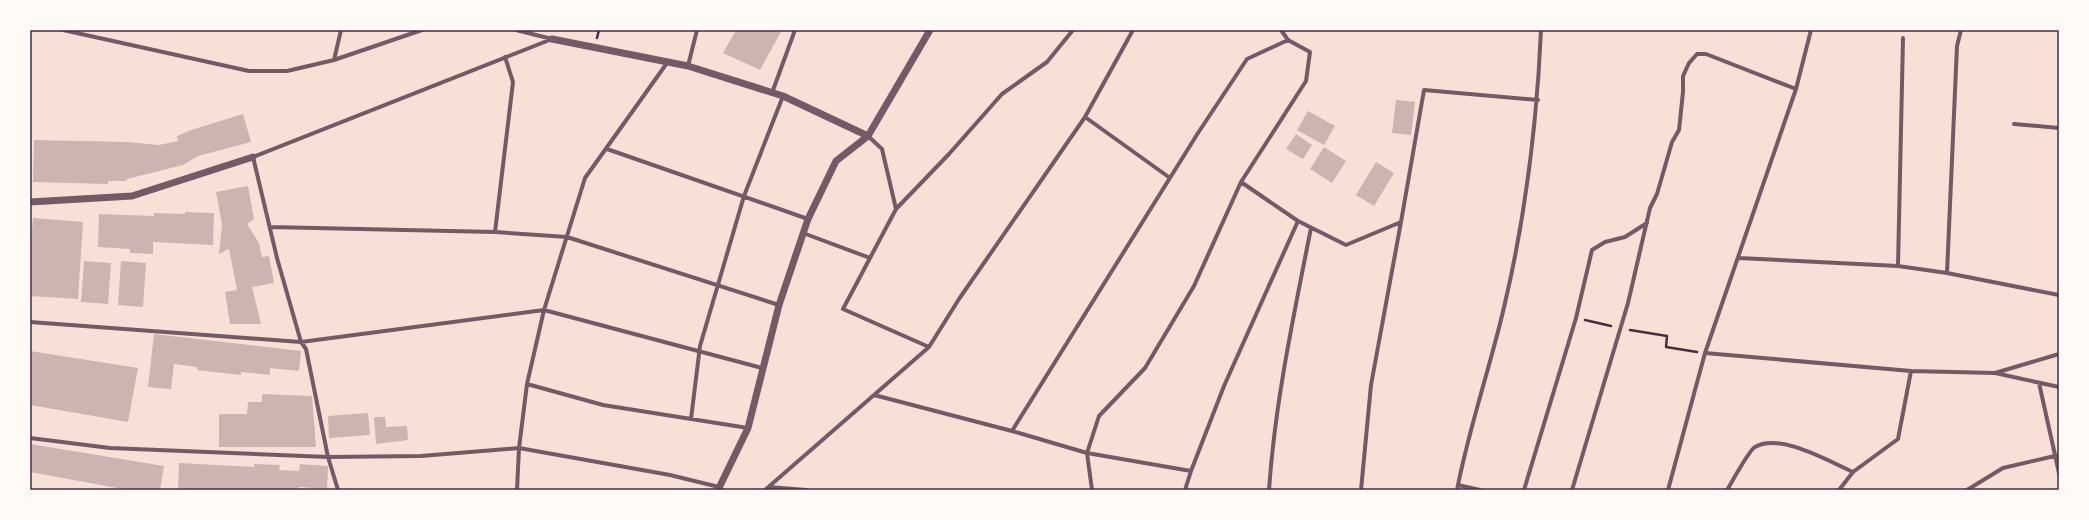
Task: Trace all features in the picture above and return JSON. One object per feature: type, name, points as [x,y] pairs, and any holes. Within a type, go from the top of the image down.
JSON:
[{"type":"street","points":[[63,30],[249,71],[287,72],[334,60],[422,30]]},
{"type":"street","points":[[334,60],[340,30]]},
{"type":"street","points":[[516,30],[552,39],[688,66],[783,96],[868,136],[882,149],[896,209]]},
{"type":"street","points":[[688,66],[697,30]]},
{"type":"street","points":[[772,93],[796,30]]},
{"type":"street","points":[[30,438],[110,448],[328,456],[421,456],[519,448],[670,475],[719,488],[748,428],[779,305],[802,233],[808,219],[836,161],[868,136],[930,30]]},
{"type":"street","points":[[929,347],[843,309],[896,209],[949,154],[1002,94],[1047,62],[1073,30]]},
{"type":"street","points":[[767,489],[929,347],[959,299],[1085,116],[1133,30]]},
{"type":"street","points":[[1092,490],[1087,453],[1099,416],[1145,368],[1194,286],[1241,182],[1306,81],[1310,52],[1288,40],[1280,30]]},
{"type":"street","points":[[1480,490],[1457,488],[1506,302],[1529,174],[1538,100],[1541,30]]},
{"type":"street","points":[[1668,490],[1705,353],[1796,89],[1811,30]]},
{"type":"street","points":[[1947,273],[1957,46],[1961,30]]},
{"type":"street","points":[[1898,266],[1903,38]]},
{"type":"street","points":[[30,202],[132,196],[253,157],[552,39]]},
{"type":"street","points":[[1012,430],[1170,178],[1247,59],[1288,40]]},
{"type":"street","points":[[1572,490],[1621,328],[1643,245],[1646,223],[1672,142],[1679,130],[1684,92],[1683,76],[1689,63],[1697,54],[1706,54],[1796,89]]},
{"type":"street","points":[[495,232],[513,82],[505,57]]},
{"type":"street","points":[[517,490],[519,448],[527,384],[544,310],[585,178],[667,63]]},
{"type":"street","points":[[1361,490],[1371,385],[1424,90],[1538,100]]},
{"type":"street","points":[[691,419],[700,353],[718,285],[744,196],[783,96]]},
{"type":"street","points":[[1085,116],[1170,178]]},
{"type":"street","points":[[2014,124],[2059,128]]},
{"type":"street","points":[[607,149],[808,219]]},
{"type":"street","points":[[253,157],[277,258],[301,342],[306,349],[328,456],[338,490]]},
{"type":"street","points":[[1241,182],[1298,221],[1346,245],[1401,222]]},
{"type":"street","points":[[1185,490],[1224,386],[1298,221]]},
{"type":"street","points":[[1524,490],[1576,318],[1592,250],[1605,242],[1625,238],[1646,223]]},
{"type":"street","points":[[270,227],[495,232],[567,237],[779,305]]},
{"type":"street","points":[[1269,490],[1272,447],[1290,335],[1311,228]]},
{"type":"street","points":[[802,233],[870,258]]},
{"type":"street","points":[[1739,258],[1898,266],[1947,273],[2059,294]]},
{"type":"street","points":[[30,322],[301,342],[544,310],[700,353],[762,368]]},
{"type":"street","points":[[1705,353],[1911,371],[1995,373],[2059,387]]},
{"type":"street","points":[[1995,373],[2059,354]]},
{"type":"street","points":[[1838,490],[1853,472],[1898,439],[1911,371]]},
{"type":"street","points":[[2039,383],[2057,455],[2059,473]]},
{"type":"street","points":[[527,384],[603,405],[748,428]]},
{"type":"street","points":[[874,395],[1012,430],[1087,453],[1191,472]]},
{"type":"street","points":[[1727,490],[1754,447],[1767,442],[1799,448],[1853,472]]},
{"type":"street","points":[[1967,490],[2003,468],[2057,455]]},
{"type":"street","points":[[767,489],[806,490]]},
{"type":"path","points":[[1576,318],[1667,336],[1666,347],[1705,353]]},
{"type":"building","points":[[736,30],[782,30],[760,70],[723,53]]},
{"type":"building","points":[[1396,100],[1415,102],[1411,135],[1392,133]]},
{"type":"building","points":[[1308,111],[1335,126],[1324,145],[1297,130]]},
{"type":"building","points":[[243,114],[251,142],[198,156],[183,165],[127,179],[126,181],[108,181],[108,184],[33,182],[34,140],[127,142],[159,145],[178,141],[177,136],[191,130]]},
{"type":"building","points":[[1296,134],[1312,145],[1303,159],[1286,149]]},
{"type":"building","points":[[1324,147],[1346,161],[1332,183],[1310,169]]},
{"type":"building","points":[[1376,162],[1394,173],[1374,206],[1356,195]]},
{"type":"building","points":[[248,186],[254,219],[247,224],[259,243],[262,257],[269,256],[274,283],[252,287],[261,324],[230,324],[225,292],[237,290],[229,249],[219,254],[222,225],[216,192]]},
{"type":"building","points":[[185,212],[214,213],[213,245],[153,242],[153,254],[130,253],[130,249],[98,247],[99,214],[154,216],[154,213],[185,214]]},
{"type":"building","points":[[33,218],[83,222],[78,299],[30,296],[30,255]]},
{"type":"building","points":[[84,261],[111,263],[108,304],[81,302]]},
{"type":"building","points":[[121,261],[146,263],[143,307],[118,305]]},
{"type":"building","points":[[154,334],[301,351],[299,371],[270,368],[270,375],[241,372],[241,375],[197,370],[197,367],[174,364],[171,389],[148,387]]},
{"type":"building","points":[[30,351],[138,368],[128,422],[30,405]]},
{"type":"building","points":[[262,394],[312,396],[316,447],[219,447],[219,414],[247,414],[248,402],[262,402]]},
{"type":"building","points":[[368,413],[370,435],[329,438],[328,416]]},
{"type":"building","points":[[374,417],[385,417],[386,427],[407,426],[408,440],[376,444]]},
{"type":"building","points":[[30,444],[164,466],[160,490],[128,490],[30,472]]},
{"type":"building","points":[[179,463],[254,467],[254,464],[280,465],[279,470],[299,471],[300,464],[328,466],[327,489],[299,487],[298,490],[178,490]]}]
